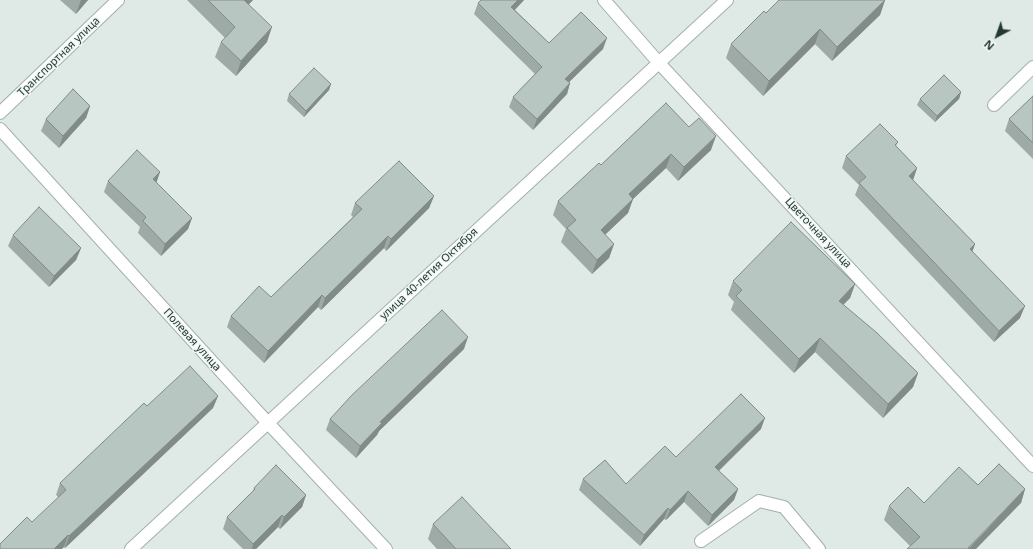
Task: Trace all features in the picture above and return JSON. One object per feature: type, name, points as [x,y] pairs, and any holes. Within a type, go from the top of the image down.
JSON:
[{"type":"street","name":"Транспортная улица","points":[[0,113],[118,0]]},
{"type":"street","name":"Цветочная улица","points":[[604,0],[659,62],[1033,466]]},
{"type":"street","name":"улица 40-летия Октября","points":[[131,549],[727,0]]},
{"type":"street","points":[[994,105],[1033,67]]},
{"type":"street","name":"Полевая улица","points":[[0,129],[268,423],[386,549]]},
{"type":"street","points":[[701,541],[759,502],[784,507],[819,549]]},
{"type":"building","points":[[208,0],[244,0],[272,27],[241,61],[221,42],[235,27]]},
{"type":"building","points":[[481,0],[518,0],[511,7],[549,43],[581,12],[607,38],[565,79],[570,83],[537,119],[513,97],[542,67],[478,3]]},
{"type":"building","points":[[779,0],[885,0],[837,47],[820,29],[769,81],[731,44],[764,11],[766,13]]},
{"type":"building","points":[[314,68],[331,84],[306,111],[289,94]]},
{"type":"building","points":[[944,75],[961,92],[937,116],[920,99]]},
{"type":"building","points":[[73,89],[90,106],[63,136],[46,119]]},
{"type":"building","points":[[1033,96],[1033,143],[1009,119]]},
{"type":"building","points":[[666,103],[689,127],[699,118],[716,136],[684,167],[671,154],[629,194],[633,199],[601,230],[614,244],[597,260],[567,228],[576,220],[558,201],[599,163],[601,165]]},
{"type":"building","points":[[880,124],[898,142],[895,145],[917,168],[909,176],[975,244],[970,249],[1025,306],[999,331],[859,183],[866,177],[846,156]]},
{"type":"building","points":[[137,150],[160,172],[153,179],[192,218],[165,244],[143,221],[146,217],[108,181]]},
{"type":"building","points":[[399,161],[434,196],[391,239],[388,236],[325,298],[322,295],[268,351],[231,316],[259,286],[271,297],[362,209],[355,203]]},
{"type":"building","points":[[39,207],[81,248],[54,276],[13,235]]},
{"type":"building","points":[[791,222],[855,284],[839,301],[876,332],[918,373],[888,404],[820,338],[799,359],[736,296],[742,290],[733,281]]},
{"type":"building","points":[[442,310],[468,337],[380,422],[382,423],[360,446],[330,419],[352,395]]},
{"type":"building","points":[[190,366],[218,396],[54,549],[0,549],[0,544],[27,517],[32,522],[66,490],[60,483],[144,403],[147,406]]},
{"type":"building","points":[[741,394],[765,418],[715,467],[738,489],[712,515],[688,491],[670,510],[668,508],[644,535],[583,479],[605,460],[626,484],[665,446],[676,457]]},
{"type":"building","points":[[999,464],[1025,489],[968,548],[969,549],[907,549],[920,537],[889,506],[908,487],[924,503],[959,467],[978,485]]},
{"type":"building","points":[[276,465],[306,495],[284,517],[282,515],[253,544],[227,517]]},
{"type":"building","points":[[462,497],[511,549],[456,549],[433,524]]}]
